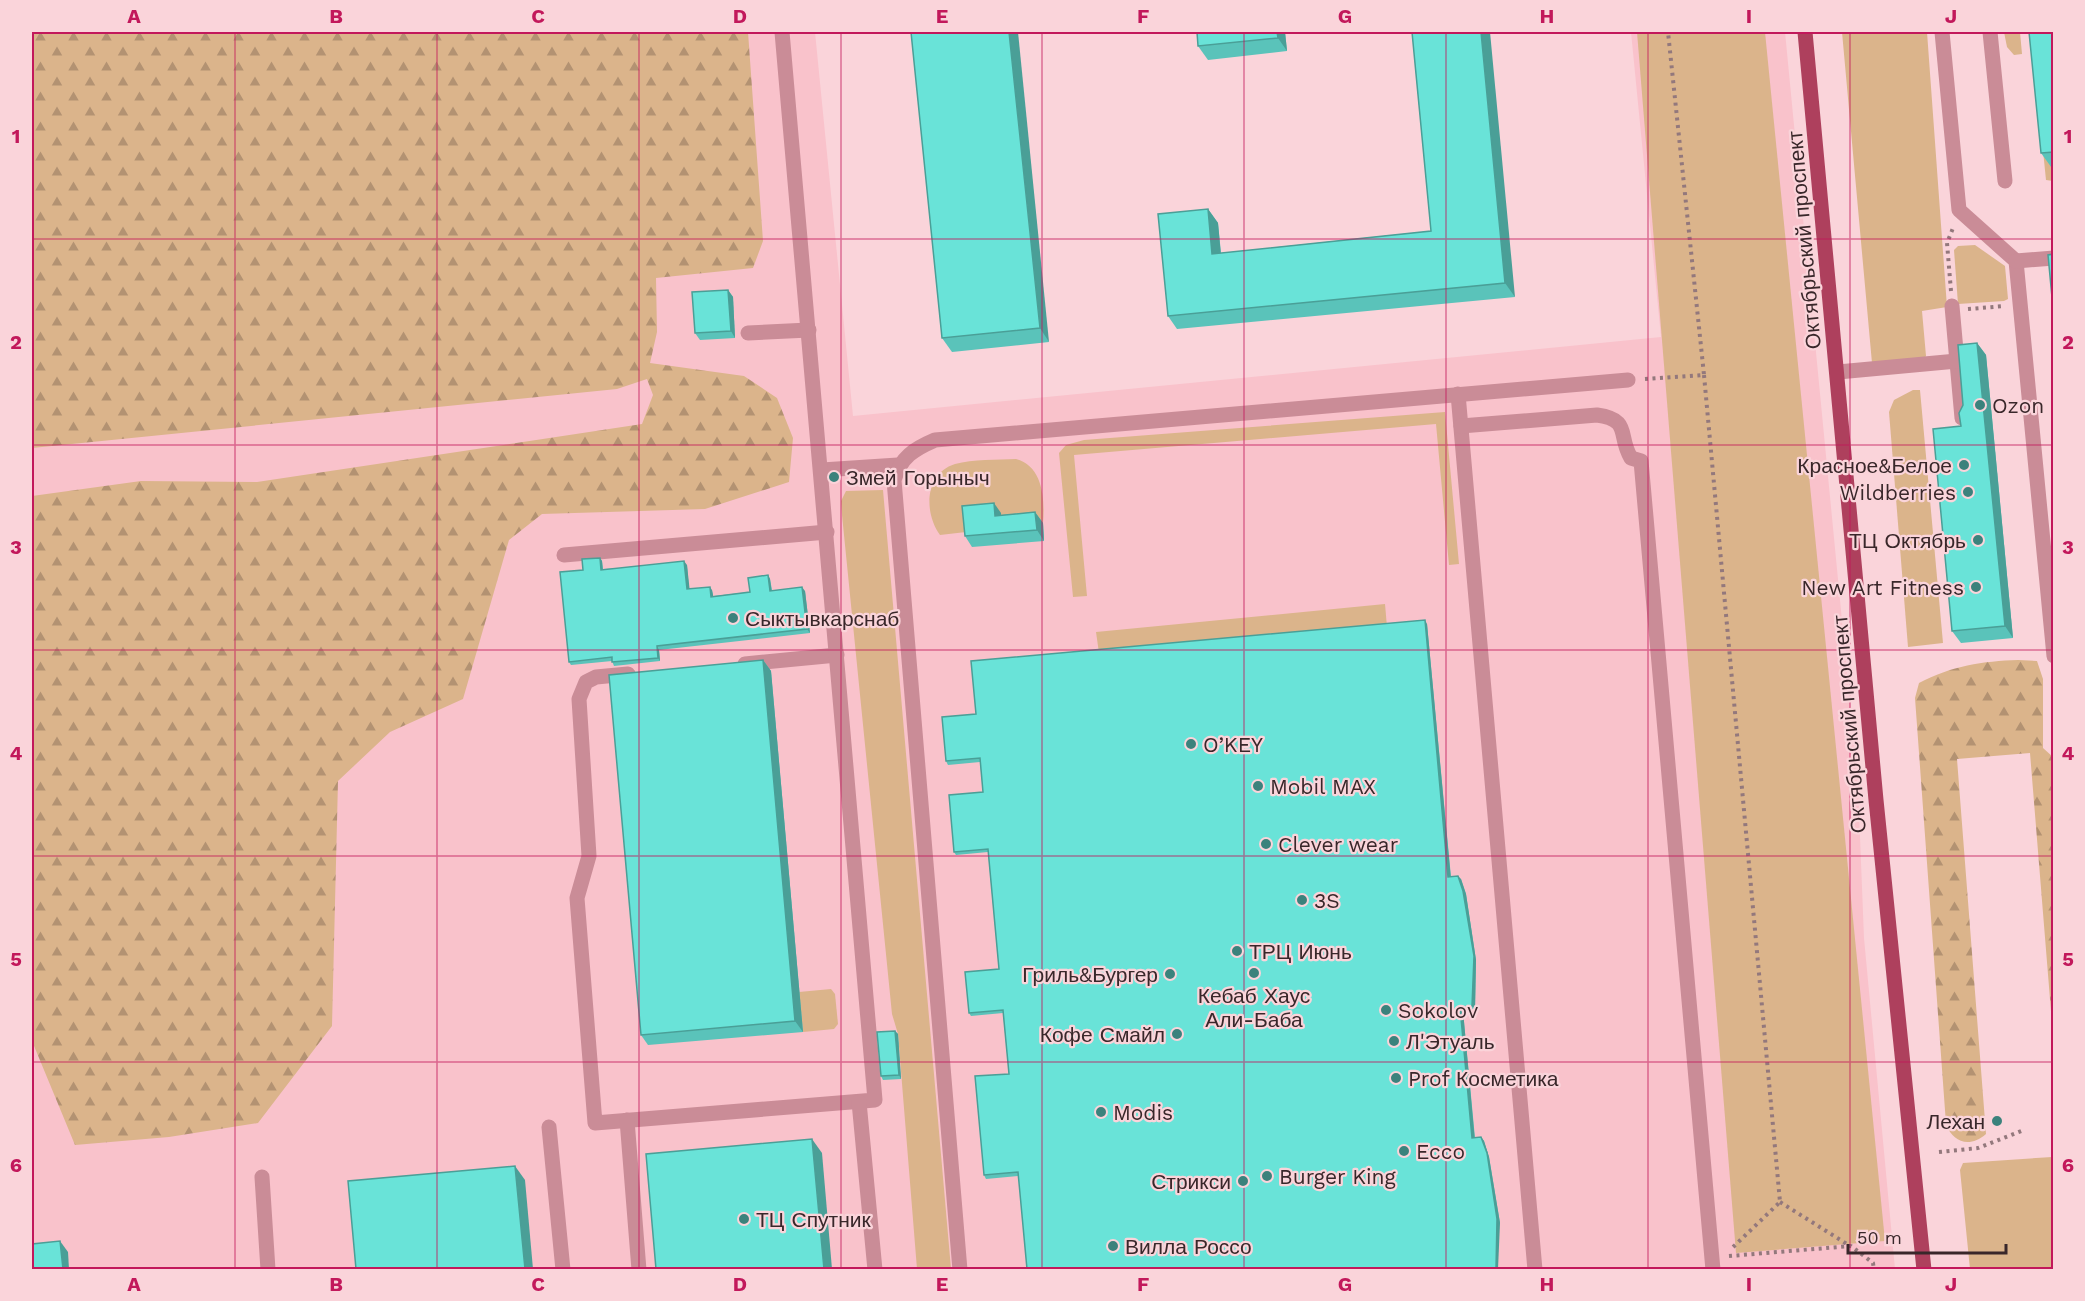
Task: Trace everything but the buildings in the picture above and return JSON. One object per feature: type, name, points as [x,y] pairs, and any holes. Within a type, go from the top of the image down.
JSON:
[{"type":"main road","name":"Октябрьский проспект","points":[[1805,32],[1876,800],[1924,1269]]},
{"type":"lane","points":[[642,673],[596,677],[586,682],[579,699],[589,856],[577,898],[595,1123],[875,1100],[822,470],[782,32]]},
{"type":"lane","points":[[1942,32],[1959,210],[2016,261],[2054,656]]},
{"type":"lane","points":[[1990,32],[2005,181]]},
{"type":"lane","points":[[2016,261],[2054,258]]},
{"type":"lane","points":[[1952,308],[1962,418]]},
{"type":"lane","points":[[748,333],[809,330]]},
{"type":"lane","points":[[1838,372],[1957,361]]},
{"type":"lane","points":[[960,1269],[894,480],[898,465],[913,450],[935,441],[1628,380]]},
{"type":"lane","points":[[1458,394],[1535,1269]]},
{"type":"lane","points":[[1461,426],[1597,415],[1611,417],[1624,429],[1626,450],[1630,458],[1641,461],[1713,1269]]},
{"type":"lane","points":[[822,470],[898,465]]},
{"type":"lane","points":[[564,555],[827,532]]},
{"type":"lane","points":[[734,665],[837,655]]},
{"type":"lane","points":[[859,1102],[874,1269]]},
{"type":"lane","points":[[627,1120],[639,1269]]},
{"type":"lane","points":[[549,1127],[563,1269]]},
{"type":"lane","points":[[262,1177],[268,1269]]},
{"type":"path","points":[[1668,32],[1704,375],[1780,1202]]},
{"type":"path","points":[[1959,210],[1947,243],[1952,308],[2020,305]]},
{"type":"path","points":[[1628,380],[1704,375]]},
{"type":"path","points":[[1939,1152],[1978,1148],[2024,1130]]},
{"type":"path","points":[[1780,1202],[1722,1256],[1851,1246]]},
{"type":"path","points":[[1780,1202],[1851,1246],[1874,1263],[1874,1269]]},
{"type":"shaded area","points":[[32,32],[815,32],[853,416],[1661,337],[1631,32],[1785,32],[1858,786],[1864,938],[1895,1269],[32,1269]]},
{"type":"green space","points":[[32,32],[748,32],[763,241],[753,268],[656,278],[657,332],[650,363],[744,376],[777,398],[793,438],[789,482],[705,509],[542,514],[509,540],[463,699],[390,732],[338,781],[332,1026],[258,1123],[169,1137],[75,1145],[32,1041],[32,496],[141,481],[257,482],[642,424],[653,395],[647,379],[617,389],[32,448]]},
{"type":"green space","points":[[1637,32],[1765,32],[1885,1241],[1736,1253]]},
{"type":"green space","points":[[1842,32],[1927,32],[1947,307],[1922,311],[1926,356],[1924,359],[1872,363]]},
{"type":"green space","points":[[2004,32],[2020,32],[2022,54],[2014,55],[2007,47]]},
{"type":"green space","points":[[2041,131],[2053,131],[2053,181],[2046,180]]},
{"type":"green space","points":[[1975,245],[2005,266],[2008,299],[1958,304],[1954,250],[1958,246]]},
{"type":"green space","points":[[1913,390],[1920,390],[1943,643],[1908,647],[1889,412],[1894,400]]},
{"type":"green space","points":[[1445,412],[1459,564],[1449,565],[1436,424],[1074,455],[1087,596],[1073,597],[1059,453],[1066,445],[1084,440]]},
{"type":"green space","points":[[1016,459],[1025,463],[1037,476],[1042,494],[1043,523],[940,535],[931,516],[930,506],[932,485],[937,476],[945,469],[962,462]]},
{"type":"green space","points":[[883,490],[951,1269],[917,1269],[898,1034],[892,1014],[842,515],[841,501],[846,491]]},
{"type":"green space","points":[[1385,604],[1387,627],[1099,653],[1096,632]]},
{"type":"green space","points":[[2037,661],[2043,679],[2043,748],[2053,757],[2053,1036],[2030,753],[1957,759],[1986,1134],[1968,1142],[1953,1136],[1946,1124],[1915,698],[1919,683],[1943,672],[1980,663]]},
{"type":"green space","points":[[831,989],[835,994],[838,1024],[834,1029],[803,1032],[799,992]]},
{"type":"green space","points":[[2053,1154],[2053,1269],[1970,1269],[1960,1170],[1963,1163],[2052,1157]]},
{"type":"place","name":"Ozon","points":[[1980,405]]},
{"type":"place","name":"Красное&Белое","points":[[1964,465]]},
{"type":"place","name":"Змей Горыныч","points":[[834,477]]},
{"type":"place","name":"Wildberries","points":[[1968,492]]},
{"type":"place","name":"ТЦ Октябрь","points":[[1978,540]]},
{"type":"place","name":"New Art Fitness","points":[[1976,587]]},
{"type":"place","name":"Сыктывкарснаб","points":[[733,618]]},
{"type":"place","name":"O’KEY","points":[[1191,744]]},
{"type":"place","name":"Mobil MAX","points":[[1258,786]]},
{"type":"place","name":"Clever wear","points":[[1266,844]]},
{"type":"place","name":"3S","points":[[1302,900]]},
{"type":"place","name":"ТРЦ Июнь","points":[[1237,951]]},
{"type":"place","name":"Кебаб Хаус Али-Баба","points":[[1254,973]]},
{"type":"place","name":"Гриль&Бургер","points":[[1170,974]]},
{"type":"place","name":"Sokolov","points":[[1386,1010]]},
{"type":"place","name":"Кофе Смайл","points":[[1177,1034]]},
{"type":"place","name":"Л'Этуаль","points":[[1394,1041]]},
{"type":"place","name":"Prof Косметика","points":[[1396,1078]]},
{"type":"place","name":"Modis","points":[[1101,1112]]},
{"type":"place","name":"Лехан","points":[[1997,1121]]},
{"type":"place","name":"Ecco","points":[[1404,1151]]},
{"type":"place","name":"Burger King","points":[[1267,1176]]},
{"type":"place","name":"Стрикси","points":[[1243,1181]]},
{"type":"place","name":"ТЦ Спутник","points":[[744,1219]]},
{"type":"place","name":"Вилла Россо","points":[[1113,1246]]}]
